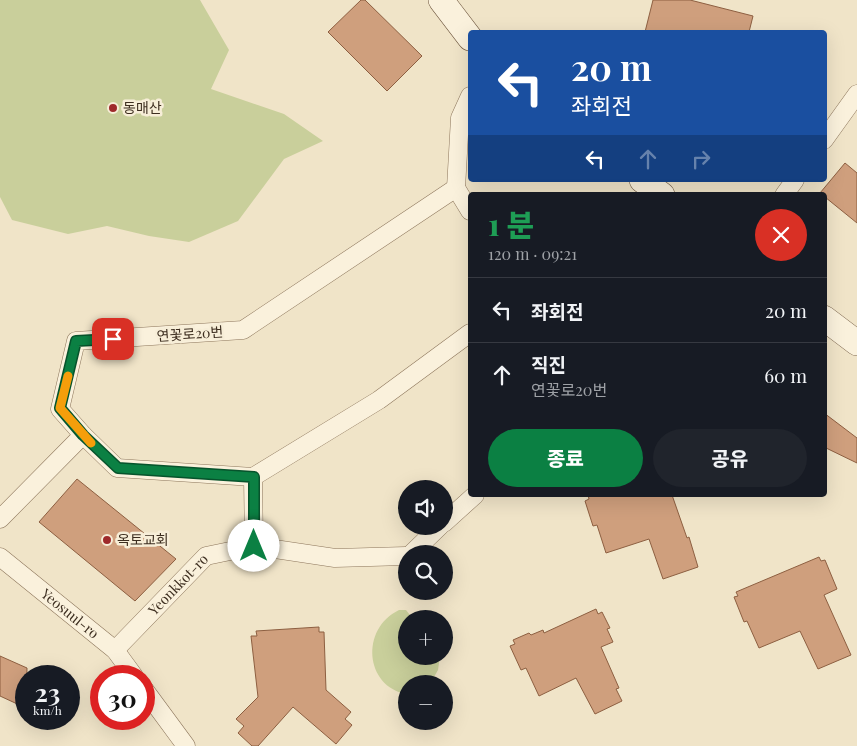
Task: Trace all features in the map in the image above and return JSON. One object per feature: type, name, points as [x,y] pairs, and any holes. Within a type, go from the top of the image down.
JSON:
[{"type":"main road","points":[[441,0],[468,35]]},
{"type":"main road","points":[[645,182],[658,192]]},
{"type":"main road","points":[[827,320],[857,343]]},
{"type":"street","points":[[827,136],[857,94]]},
{"type":"street","points":[[468,100],[460,118],[456,188],[468,208]]},
{"type":"street","name":"연꽃로20번","points":[[83,435],[60,408],[76,341],[243,330],[456,188]]},
{"type":"street","points":[[0,519],[83,435],[118,468],[254,477],[379,400],[468,334]]},
{"type":"street","points":[[254,477],[254,546]]},
{"type":"street","points":[[453,515],[473,497]]},
{"type":"street","points":[[420,545],[431,535]]},
{"type":"street","name":"Yeonkkot-ro","points":[[115,650],[206,556],[254,546],[335,558],[398,556]]},
{"type":"street","name":"Yeosuul-ro","points":[[0,557],[115,650],[126,665]]},
{"type":"street","points":[[155,704],[186,746]]},
{"type":"green space","points":[[0,0],[200,0],[229,50],[211,89],[284,114],[323,141],[284,159],[238,221],[189,242],[149,236],[107,226],[68,234],[12,220],[0,197]]},
{"type":"green space","points":[[398,611],[398,665],[439,665],[435,675],[398,675],[398,691],[392,689],[382,680],[375,669],[372,656],[373,643],[378,630],[386,619]]},
{"type":"building","points":[[361,0],[365,0],[422,56],[387,91],[328,32]]},
{"type":"building","points":[[653,0],[690,0],[753,16],[750,30],[646,30]]},
{"type":"building","points":[[845,163],[857,173],[857,223],[827,199],[827,192],[821,192]]},
{"type":"building","points":[[827,415],[857,438],[857,463],[827,448]]},
{"type":"building","name":"옥토교회","points":[[77,479],[176,559],[135,601],[39,522]]},
{"type":"building","points":[[588,497],[673,497],[687,538],[689,537],[698,567],[663,579],[649,539],[606,553],[597,525],[593,526],[585,501],[589,499]]},
{"type":"building","points":[[819,557],[821,561],[825,560],[837,589],[824,595],[851,655],[818,669],[800,631],[759,648],[747,621],[744,622],[734,597],[738,596],[736,592]]},
{"type":"building","points":[[596,609],[598,614],[602,612],[610,628],[607,629],[613,642],[601,647],[619,688],[616,689],[622,701],[595,714],[576,678],[539,696],[526,668],[521,670],[510,646],[515,644],[513,640],[529,633],[531,635],[543,630],[544,633]]},
{"type":"building","points":[[319,627],[319,632],[324,632],[326,690],[351,712],[345,719],[352,725],[336,744],[293,707],[258,746],[252,746],[238,733],[244,726],[236,719],[258,697],[251,636],[257,636],[256,631]]},
{"type":"building","points":[[0,656],[20,665],[15,665],[15,703],[0,696]]},
{"type":"slow traffic","points":[[68,376],[60,408],[91,443]]},
{"type":"place","name":"동매산","points":[[113,108]]},
{"type":"place","name":"옥토교회","points":[[107,540]]},
{"type":"route","points":[[113,339],[76,341],[60,408],[83,435],[118,468],[254,477],[254,546]]}]
